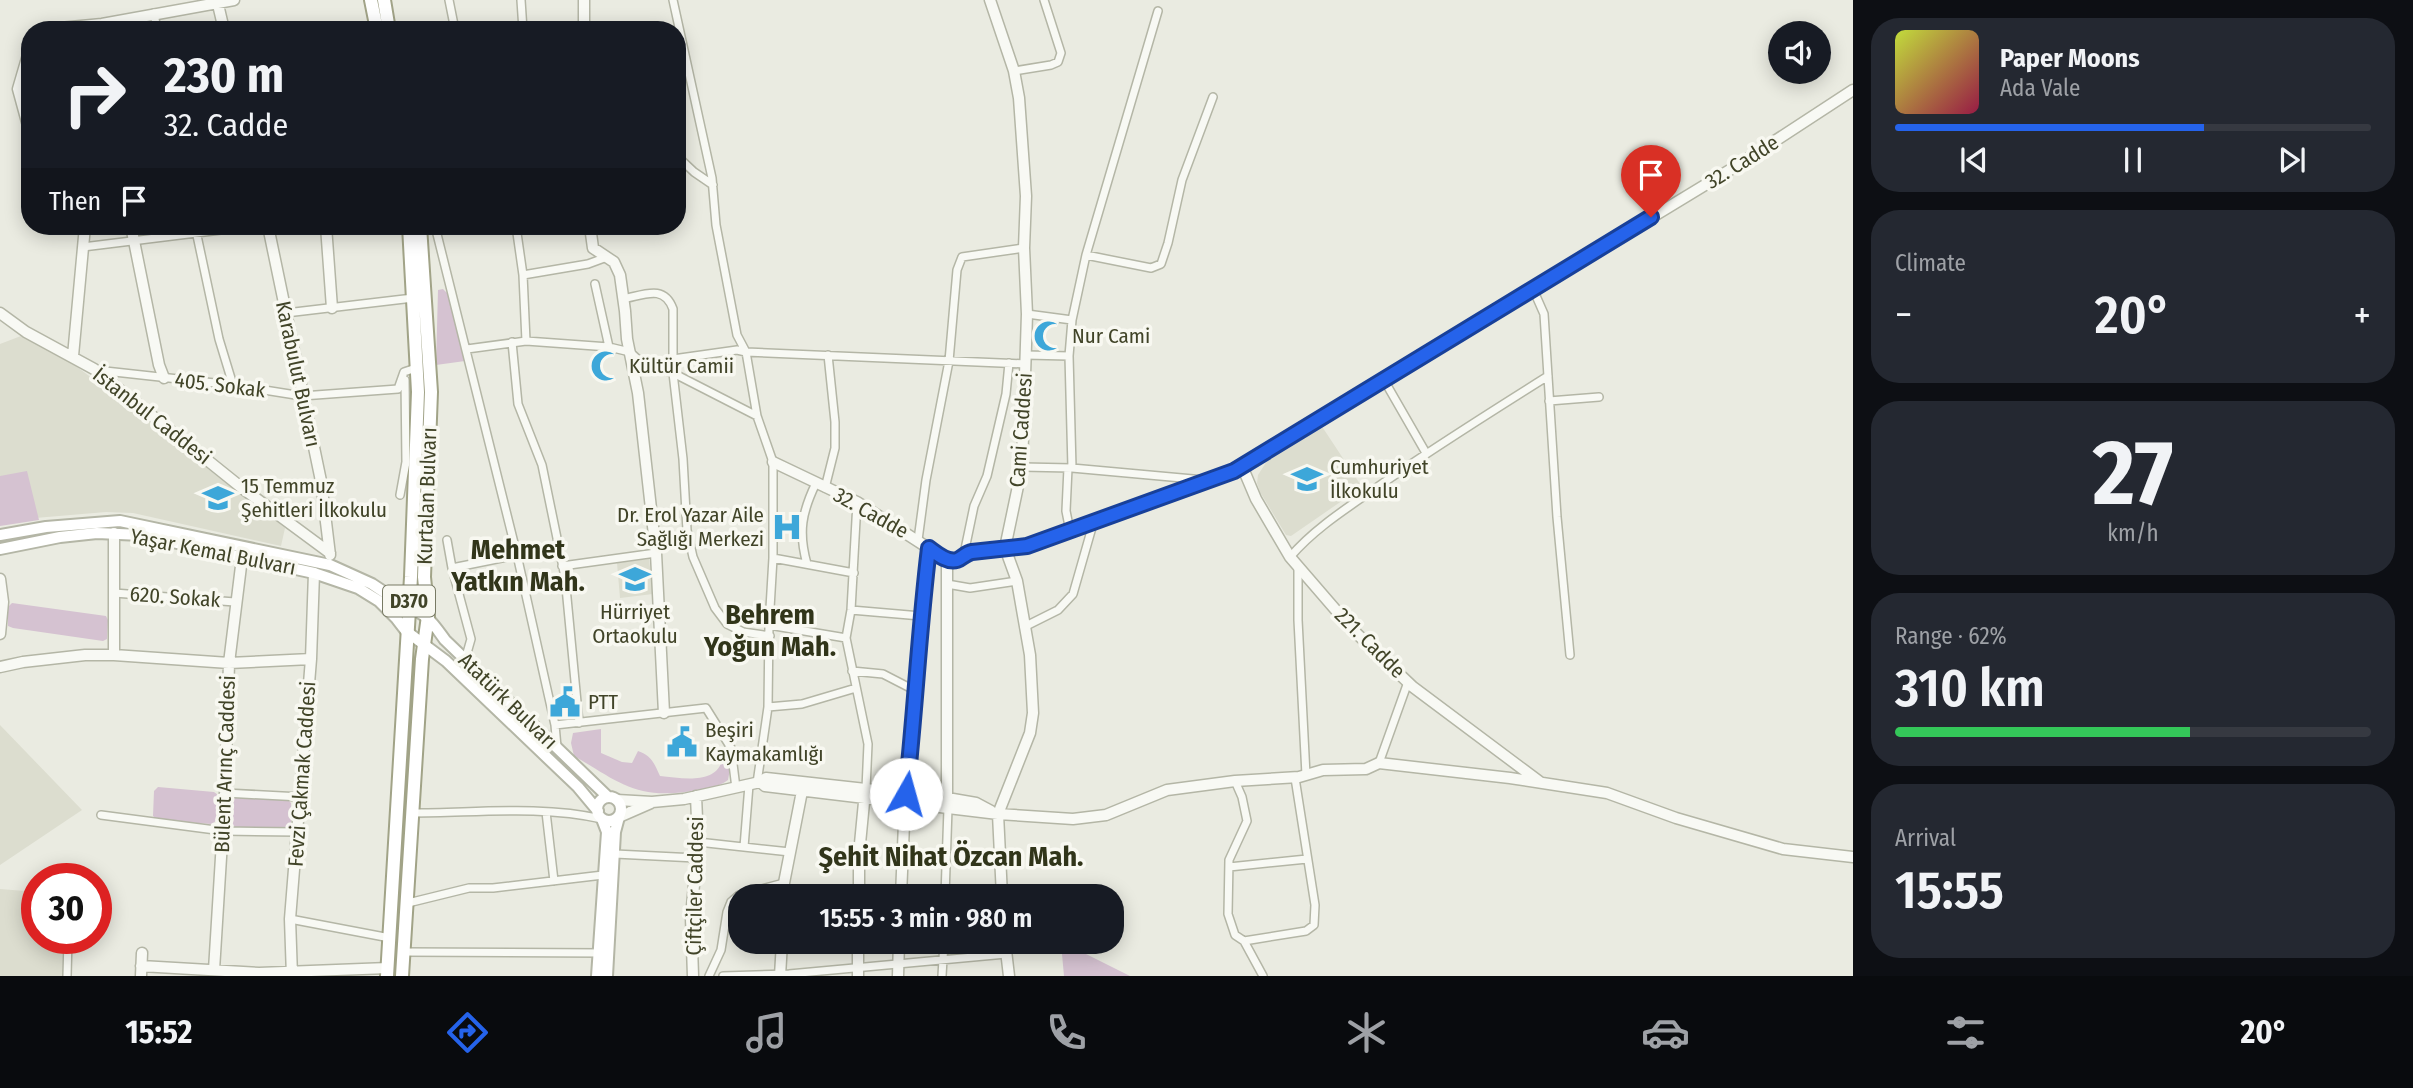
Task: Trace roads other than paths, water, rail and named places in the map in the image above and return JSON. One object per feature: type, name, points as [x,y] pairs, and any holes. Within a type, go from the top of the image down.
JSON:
[{"type":"highway","points":[[371,0],[375,21]]},
{"type":"highway","points":[[384,0],[388,21]]},
{"type":"highway","name":"Kurtalan Bulvarı","points":[[388,972],[418,392],[410,370],[414,298],[410,235]]},
{"type":"highway","name":"Kurtalan Bulvarı","points":[[402,976],[422,659],[428,617],[424,577],[431,392],[421,235]]},
{"type":"main road","name":"Yaşar Kemal Bulvarı","points":[[0,535],[46,527],[120,521],[330,565],[372,584],[408,608]]},
{"type":"main road","name":"Yaşar Kemal Bulvarı","points":[[0,549],[60,537],[114,533],[141,535],[314,573],[358,588],[379,601],[406,631]]},
{"type":"main road","name":"Atatürk Bulvarı","points":[[408,608],[428,617],[444,640],[612,799]]},
{"type":"main road","name":"Atatürk Bulvarı","points":[[406,631],[446,662],[578,787],[600,815]]},
{"type":"main road","points":[[597,976],[603,953],[615,854],[615,832],[621,810],[612,799],[599,803],[600,815],[607,832],[603,875],[603,953],[607,976]]},
{"type":"main road","points":[[600,815],[609,821],[619,817]]},
{"type":"street","points":[[124,21],[154,13],[234,0]]},
{"type":"street","points":[[449,0],[453,21]]},
{"type":"street","points":[[521,0],[522,21]]},
{"type":"street","points":[[584,0],[584,21]]},
{"type":"street","points":[[673,0],[678,21]]},
{"type":"street","name":"Cami Caddesi","points":[[990,0],[1014,71],[1019,98],[1026,196],[1024,248],[1027,314],[1022,467],[1005,548]]},
{"type":"street","points":[[1014,71],[1058,62],[1060,52],[1044,0]]},
{"type":"street","points":[[218,2],[222,21]]},
{"type":"street","points":[[1070,531],[1066,511],[1070,468],[1069,356],[1072,320],[1086,255],[1158,11]]},
{"type":"street","points":[[154,13],[155,21]]},
{"type":"street","points":[[686,56],[713,185],[716,225],[737,335],[746,352],[757,416],[773,462],[768,707],[744,847]]},
{"type":"street","points":[[21,79],[18,89],[21,100]]},
{"type":"street","name":"32. Cadde","points":[[773,462],[857,502],[947,560],[956,560],[964,554],[1027,546],[1093,524],[1242,466],[1738,165],[1853,90]]},
{"type":"street","points":[[1086,255],[1150,268],[1161,264],[1185,170],[1213,96]]},
{"type":"street","points":[[686,164],[713,185]]},
{"type":"street","points":[[73,356],[84,235]]},
{"type":"street","points":[[133,235],[159,365],[164,378]]},
{"type":"street","points":[[83,247],[159,235]]},
{"type":"street","points":[[197,235],[219,340],[233,385]]},
{"type":"street","name":"Karabulut Bulvarı","points":[[270,235],[321,481],[330,565]]},
{"type":"street","points":[[327,235],[332,308]]},
{"type":"street","points":[[437,235],[517,555],[555,725],[556,748]]},
{"type":"street","points":[[517,235],[523,275],[526,341]]},
{"type":"street","points":[[591,235],[593,248],[614,262],[620,275],[629,352],[638,393],[656,553],[664,713]]},
{"type":"street","points":[[918,540],[926,480],[949,361],[957,270],[962,257],[1024,248]]},
{"type":"street","points":[[523,275],[588,264],[608,257]]},
{"type":"street","points":[[595,284],[609,347]]},
{"type":"street","points":[[1533,289],[1544,314],[1556,517],[1570,655]]},
{"type":"street","points":[[623,299],[659,293],[666,295],[673,309],[673,373],[683,459],[687,530],[693,556],[715,608],[727,624],[743,632],[770,636]]},
{"type":"street","points":[[286,313],[414,298]]},
{"type":"street","name":"İstanbul Caddesi","points":[[0,313],[26,332],[94,369],[242,488],[330,553]]},
{"type":"street","points":[[1027,314],[1072,320]]},
{"type":"street","points":[[467,349],[526,341],[609,347],[629,352],[643,364],[673,373],[757,416]]},
{"type":"street","points":[[512,342],[518,404],[542,465],[562,566],[579,723]]},
{"type":"street","points":[[673,359],[737,350],[1009,363],[1069,356]]},
{"type":"street","points":[[807,564],[803,544],[804,507],[820,485],[835,448],[828,355]]},
{"type":"street","points":[[964,554],[974,506],[987,476],[1006,394],[1009,363]]},
{"type":"street","name":"405. Sokak","points":[[94,369],[302,396],[398,389],[410,370]]},
{"type":"street","points":[[400,495],[406,462],[410,370]]},
{"type":"street","points":[[1290,557],[1304,541],[1426,453],[1548,376]]},
{"type":"street","points":[[1384,380],[1426,453]]},
{"type":"street","points":[[1549,401],[1599,397]]},
{"type":"street","name":"221. Cadde","points":[[1242,466],[1256,499],[1290,557],[1353,630],[1408,682],[1540,783]]},
{"type":"street","points":[[1022,467],[1070,468],[1208,480]]},
{"type":"street","points":[[857,502],[854,573],[846,638],[868,744],[859,884]]},
{"type":"street","points":[[1024,627],[1058,610],[1073,594],[1093,524]]},
{"type":"street","points":[[114,533],[114,655]]},
{"type":"street","points":[[447,540],[471,639],[466,660]]},
{"type":"street","points":[[901,884],[905,799],[929,548]]},
{"type":"street","points":[[1001,884],[998,814],[1030,733],[1033,713],[1030,655],[1017,580],[1005,548]]},
{"type":"street","points":[[562,566],[656,553]]},
{"type":"street","points":[[452,568],[517,555]]},
{"type":"street","name":"Bülent Arınç Caddesi","points":[[214,970],[225,793],[229,663],[242,558]]},
{"type":"street","points":[[773,558],[854,573]]},
{"type":"street","points":[[945,884],[947,560]]},
{"type":"street","points":[[1244,941],[1311,929],[1314,925],[1315,905],[1307,859],[1300,777],[1298,566]]},
{"type":"street","name":"Fevzi Çakmak Caddesi","points":[[292,974],[290,919],[311,659],[314,573]]},
{"type":"street","points":[[0,579],[3,602],[0,634]]},
{"type":"street","points":[[947,584],[970,588],[1017,580]]},
{"type":"street","name":"620. Sokak","points":[[114,593],[235,602]]},
{"type":"street","points":[[851,610],[921,616]]},
{"type":"street","points":[[769,625],[846,638]]},
{"type":"street","points":[[0,667],[44,659],[114,655],[229,663],[311,659]]},
{"type":"street","points":[[852,671],[883,674],[916,691]]},
{"type":"street","points":[[1379,763],[1408,682]]},
{"type":"street","points":[[768,707],[802,704],[856,688]]},
{"type":"street","points":[[555,725],[706,708],[731,748],[736,788]]},
{"type":"street","points":[[612,799],[652,802],[755,783],[947,803],[998,814],[1073,819],[1106,815],[1167,790],[1235,781],[1300,777],[1323,770],[1366,769],[1379,763],[1607,793],[1676,818],[1783,849],[1853,857]]},
{"type":"street","points":[[1235,781],[1242,797],[1247,821],[1229,860],[1231,926],[1235,935],[1244,941],[1263,976]]},
{"type":"street","points":[[709,976],[721,950],[731,901],[739,895],[783,883],[803,786]]},
{"type":"street","points":[[225,793],[301,797]]},
{"type":"street","name":"Çiftçiler Caddesi","points":[[693,976],[691,917],[698,842],[696,796]]},
{"type":"street","points":[[619,817],[652,802]]},
{"type":"street","points":[[413,813],[546,812],[600,815]]},
{"type":"street","points":[[546,812],[554,881]]},
{"type":"street","points":[[101,815],[223,831],[298,832]]},
{"type":"street","points":[[698,842],[790,852]]},
{"type":"street","points":[[615,854],[696,858]]},
{"type":"street","points":[[1228,867],[1307,859]]},
{"type":"street","points":[[408,903],[469,888],[493,888],[603,875]]},
{"type":"street","points":[[290,919],[390,938]]},
{"type":"street","points":[[404,952],[603,953]]},
{"type":"street","points":[[142,953],[141,971],[214,970],[292,974],[388,972]]},
{"type":"street","points":[[67,976],[68,954]]},
{"type":"street","points":[[780,975],[781,954]]},
{"type":"street","points":[[858,954],[858,972]]},
{"type":"street","points":[[898,954],[898,976]]},
{"type":"street","points":[[942,976],[943,954]]},
{"type":"street","points":[[723,976],[858,972],[898,963],[1006,954],[1009,976]]},
{"type":"place","name":"Nur Cami","points":[[1049,336]]},
{"type":"place","name":"Kültür Camii","points":[[606,366]]},
{"type":"place","name":"Cumhuriyet İlkokulu","points":[[1307,479]]},
{"type":"place","name":"15 Temmuz Şehitleri İlkokulu","points":[[218,498]]},
{"type":"place","name":"Dr. Erol Yazar Aile Sağlığı Merkezi","points":[[787,527]]},
{"type":"place","name":"Hürriyet Ortaokulu","points":[[635,579]]},
{"type":"place","name":"PTT","points":[[565,702]]},
{"type":"place","name":"Beşiri Kaymakamlığı","points":[[682,742]]},
{"type":"district","name":"Mehmet Yatkın Mah.","points":[[518,565]]},
{"type":"district","name":"Behrem Yoğun Mah.","points":[[770,630]]},
{"type":"district","name":"Şehit Nihat Özcan Mah.","points":[[951,856]]}]
